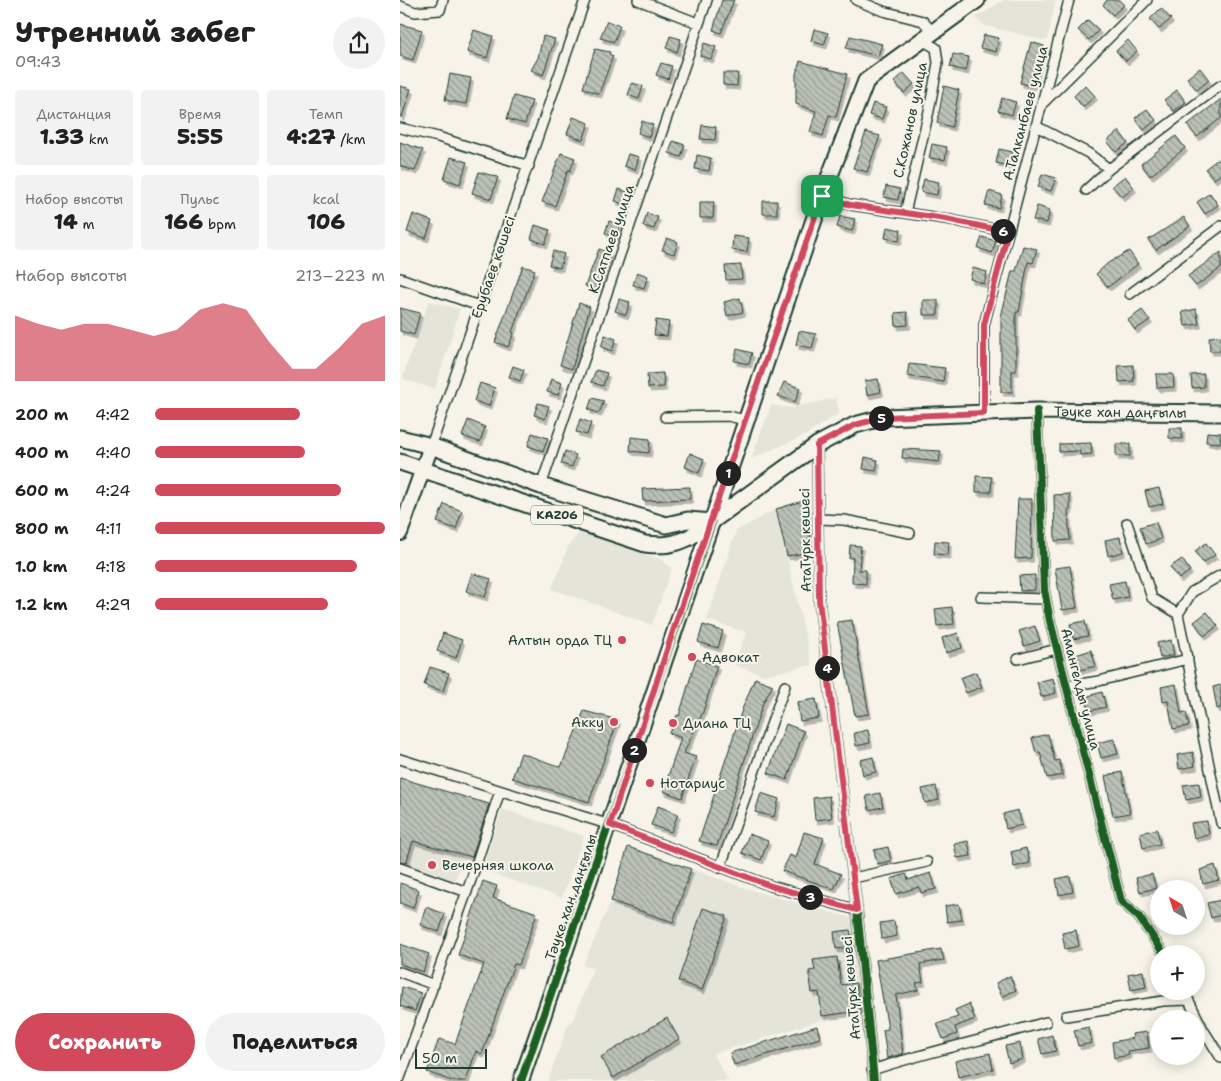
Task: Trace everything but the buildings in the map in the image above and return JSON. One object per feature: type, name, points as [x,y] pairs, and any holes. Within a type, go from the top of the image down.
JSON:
[{"type":"main road","points":[[712,522],[822,196],[866,81],[977,0]]},
{"type":"main road","name":"Тәуке хан даңғылы","points":[[712,522],[817,445],[855,425],[885,417],[1037,411],[1221,413]]},
{"type":"main road","name":"KАZ06","points":[[400,438],[431,446],[541,486],[666,525],[688,520],[712,522]]},
{"type":"main road","name":"KАZ06","points":[[400,462],[645,544],[665,546],[678,543],[712,522]]},
{"type":"street","points":[[400,6],[415,12],[440,10],[443,0]]},
{"type":"street","name":"Ерубаев көшесі","points":[[400,533],[529,166],[585,0]]},
{"type":"street","points":[[638,0],[698,23]]},
{"type":"street","name":"К.Сатпаев улица","points":[[541,486],[707,0]]},
{"type":"street","name":"С.Кожанов улица","points":[[856,0],[883,11],[923,21],[927,37],[936,48],[938,63],[905,214]]},
{"type":"street","name":"А.Талканбаев улица","points":[[984,413],[984,325],[1069,0]]},
{"type":"street","points":[[1042,104],[1147,0]]},
{"type":"street","points":[[1086,190],[1109,169],[1221,84]]},
{"type":"street","points":[[1036,126],[1088,154],[1109,169]]},
{"type":"street","points":[[400,128],[438,137],[529,166]]},
{"type":"street","points":[[822,196],[851,205],[1008,232]]},
{"type":"street","points":[[1130,294],[1221,226]]},
{"type":"street","points":[[400,278],[479,306]]},
{"type":"street","name":"Амангелды улица","points":[[1037,411],[1046,599],[1057,649],[1121,901],[1139,917],[1158,945]]},
{"type":"street","points":[[665,417],[728,416],[746,420]]},
{"type":"street","name":"АтаТүрк көшесі","points":[[817,445],[819,600],[857,910],[874,1081]]},
{"type":"street","points":[[818,519],[844,520],[910,533]]},
{"type":"street","name":"Тәуке хан даңғылы","points":[[520,1081],[610,825],[678,616],[712,522]]},
{"type":"street","points":[[1127,523],[1152,598],[1178,614]]},
{"type":"street","points":[[1221,575],[1192,592],[1178,614],[1221,823]]},
{"type":"street","points":[[981,597],[1046,599]]},
{"type":"street","name":"Амангелды улица","points":[[1018,659],[1057,649]]},
{"type":"street","name":"Амангелды улица","points":[[1067,686],[1099,681],[1188,659]]},
{"type":"street","points":[[720,868],[786,686]]},
{"type":"street","points":[[400,759],[610,825],[771,886],[857,910]]},
{"type":"street","points":[[400,1078],[467,892],[500,791]]},
{"type":"street","points":[[853,878],[926,862]]},
{"type":"street","points":[[400,868],[467,892]]},
{"type":"street","points":[[400,972],[434,985]]},
{"type":"street","points":[[1066,1016],[1168,1000]]},
{"type":"street","points":[[1188,1000],[1221,1058]]},
{"type":"street","points":[[872,1070],[923,1053],[988,1039],[1046,1022]]},
{"type":"shaded area","points":[[1004,0],[1056,0],[1047,41],[986,26],[975,18]]},
{"type":"shaded area","points":[[429,301],[460,309],[435,389],[402,379]]},
{"type":"shaded area","points":[[836,398],[839,413],[806,435],[751,459],[771,405],[791,408]]},
{"type":"shaded area","points":[[776,509],[812,665],[764,675],[734,665],[746,632],[707,620],[736,531]]},
{"type":"shaded area","points":[[580,532],[662,560],[672,568],[652,625],[552,589],[569,545]]},
{"type":"shaded area","points":[[502,809],[584,836],[562,898],[482,870]]},
{"type":"shaded area","points":[[413,841],[464,855],[455,881],[406,863]]},
{"type":"shaded area","points":[[691,869],[751,890],[851,918],[860,1008],[713,1054],[729,1081],[548,1081],[567,1027],[575,1016],[593,969],[583,965],[611,901],[673,922]]},
{"type":"cycle path","points":[[1037,411],[1044,589],[1050,621],[1121,901],[1139,917],[1158,945]]},
{"type":"cycle path","points":[[817,445],[819,600],[857,910],[874,1081]]},
{"type":"cycle path","points":[[521,1081],[712,522]]},
{"type":"place","name":"Алтын орда ТЦ","points":[[622,640]]},
{"type":"place","name":"Адвокат","points":[[692,657]]},
{"type":"place","name":"Акку","points":[[614,722]]},
{"type":"place","name":"Диана ТЦ","points":[[673,723]]},
{"type":"place","name":"Нотариус","points":[[650,783]]},
{"type":"place","name":"Вечерняя школа","points":[[432,865]]},
{"type":"route","points":[[822,196],[851,205],[946,219],[1008,232],[984,325],[982,350],[984,413],[885,417],[855,425],[817,445],[819,600],[857,910],[771,886],[610,825],[678,616],[712,522],[822,196]]}]
